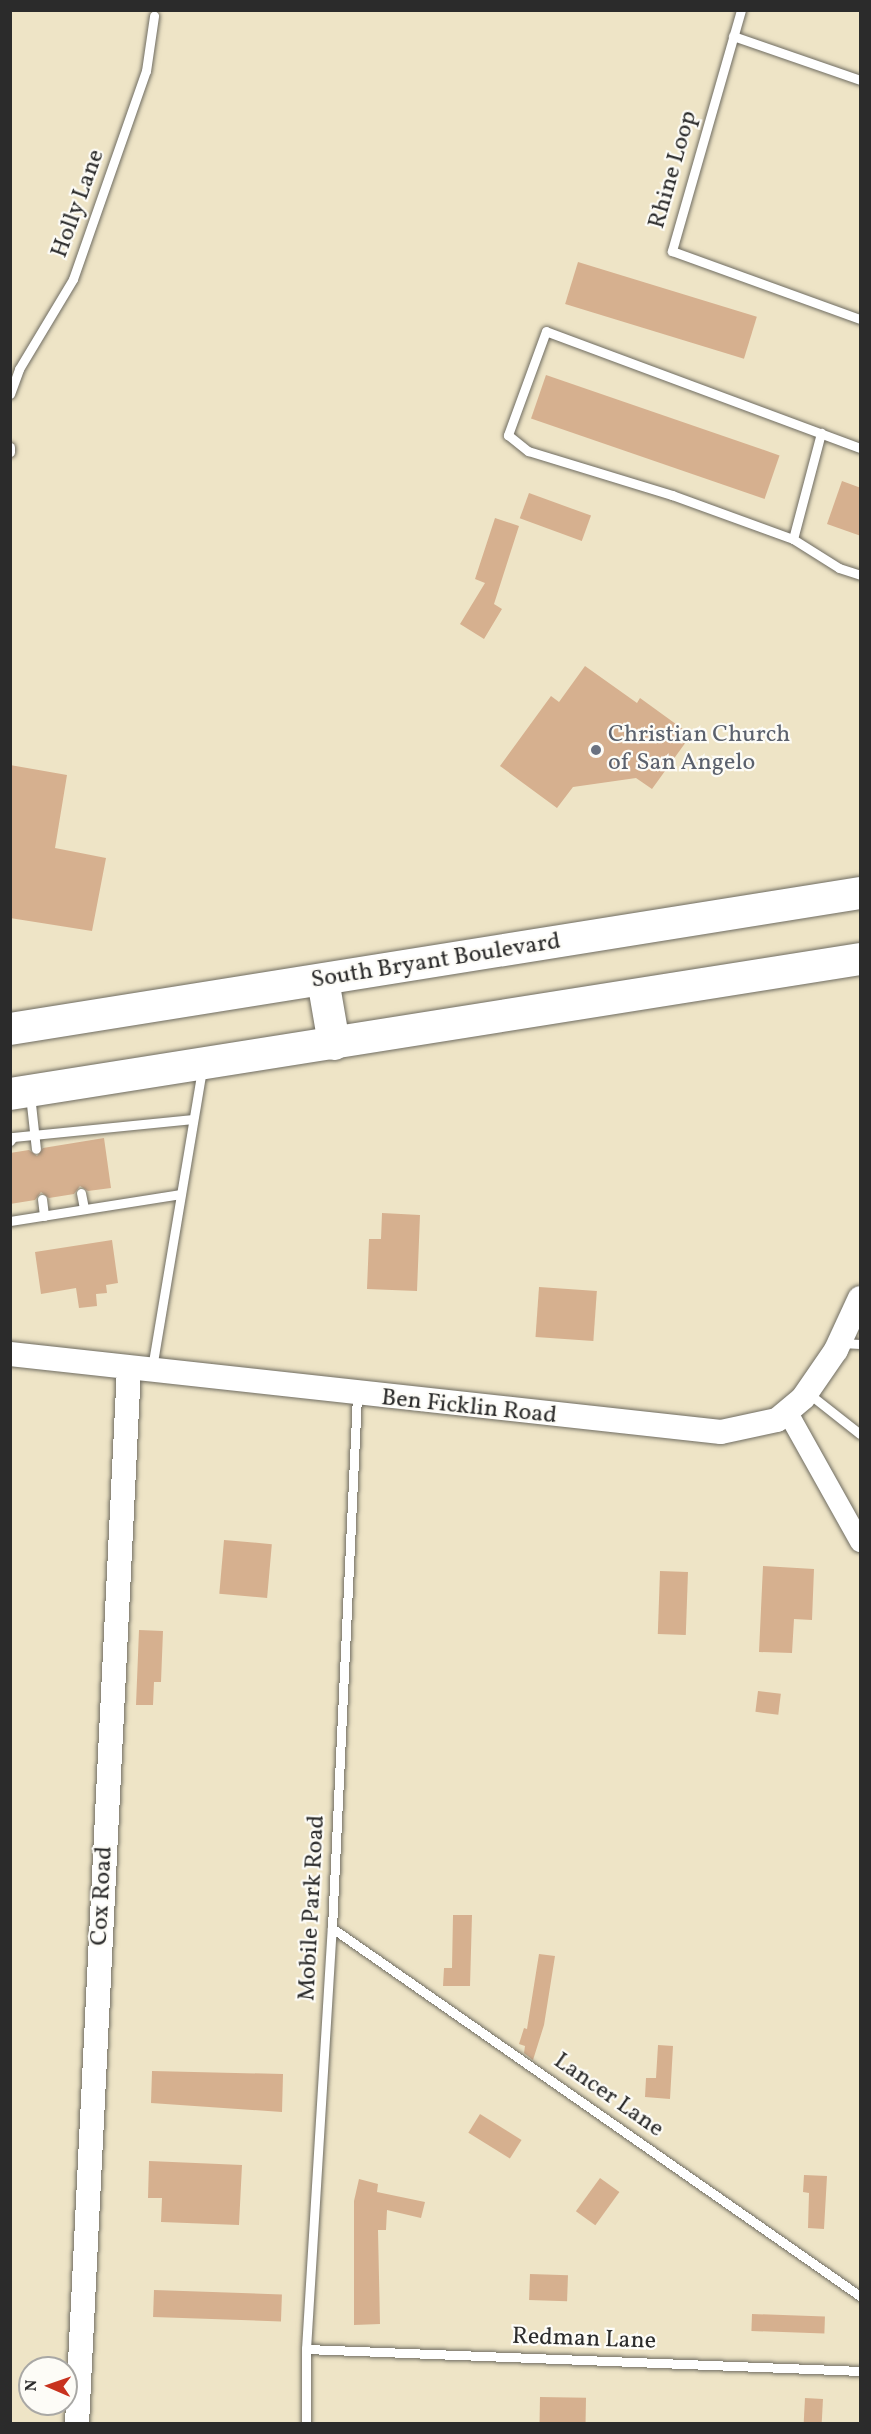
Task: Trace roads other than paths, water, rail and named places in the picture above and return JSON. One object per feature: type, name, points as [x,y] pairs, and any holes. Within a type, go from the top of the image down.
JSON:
[{"type":"main road","name":"South Bryant Boulevard","points":[[10,1029],[861,893]]},
{"type":"main road","points":[[20,1093],[861,959]]},
{"type":"main road","points":[[323,980],[334,1044]]},
{"type":"street","name":"Ben Ficklin Road","points":[[11,1352],[357,1395],[699,1432],[740,1430],[788,1413],[808,1392],[850,1343],[861,1298]]},
{"type":"street","name":"Cox Road","points":[[77,2424],[141,1369]]},
{"type":"street","points":[[788,1413],[861,1542]]},
{"type":"lane","name":"Rhine Loop","points":[[741,10],[672,251],[861,319]]},
{"type":"lane","name":"Holly Lane","points":[[10,394],[19,369],[73,279],[146,71],[154,16]]},
{"type":"lane","points":[[733,36],[861,80]]},
{"type":"lane","points":[[861,448],[546,331],[508,435],[528,451],[672,495],[793,539],[839,568],[861,575]]},
{"type":"lane","points":[[793,539],[820,433]]},
{"type":"lane","points":[[10,447],[10,452]]},
{"type":"lane","points":[[141,1369],[181,1194],[203,1064]]},
{"type":"lane","points":[[20,1093],[34,1135],[36,1149]]},
{"type":"lane","points":[[10,1141],[34,1135],[193,1119]]},
{"type":"lane","points":[[73,1131],[75,1143]]},
{"type":"lane","points":[[81,1192],[84,1209]]},
{"type":"lane","points":[[10,1221],[181,1194]]},
{"type":"lane","points":[[42,1199],[44,1216]]},
{"type":"lane","points":[[808,1392],[861,1434]]},
{"type":"lane","name":"Mobile Park Road","points":[[306,2424],[306,2349],[332,1928],[357,1395]]},
{"type":"lane","name":"Lancer Lane","points":[[332,1928],[861,2296]]},
{"type":"lane","name":"Redman Lane","points":[[306,2349],[861,2371]]},
{"type":"place","name":"Christian Church of San Angelo","points":[[596,750]]}]
